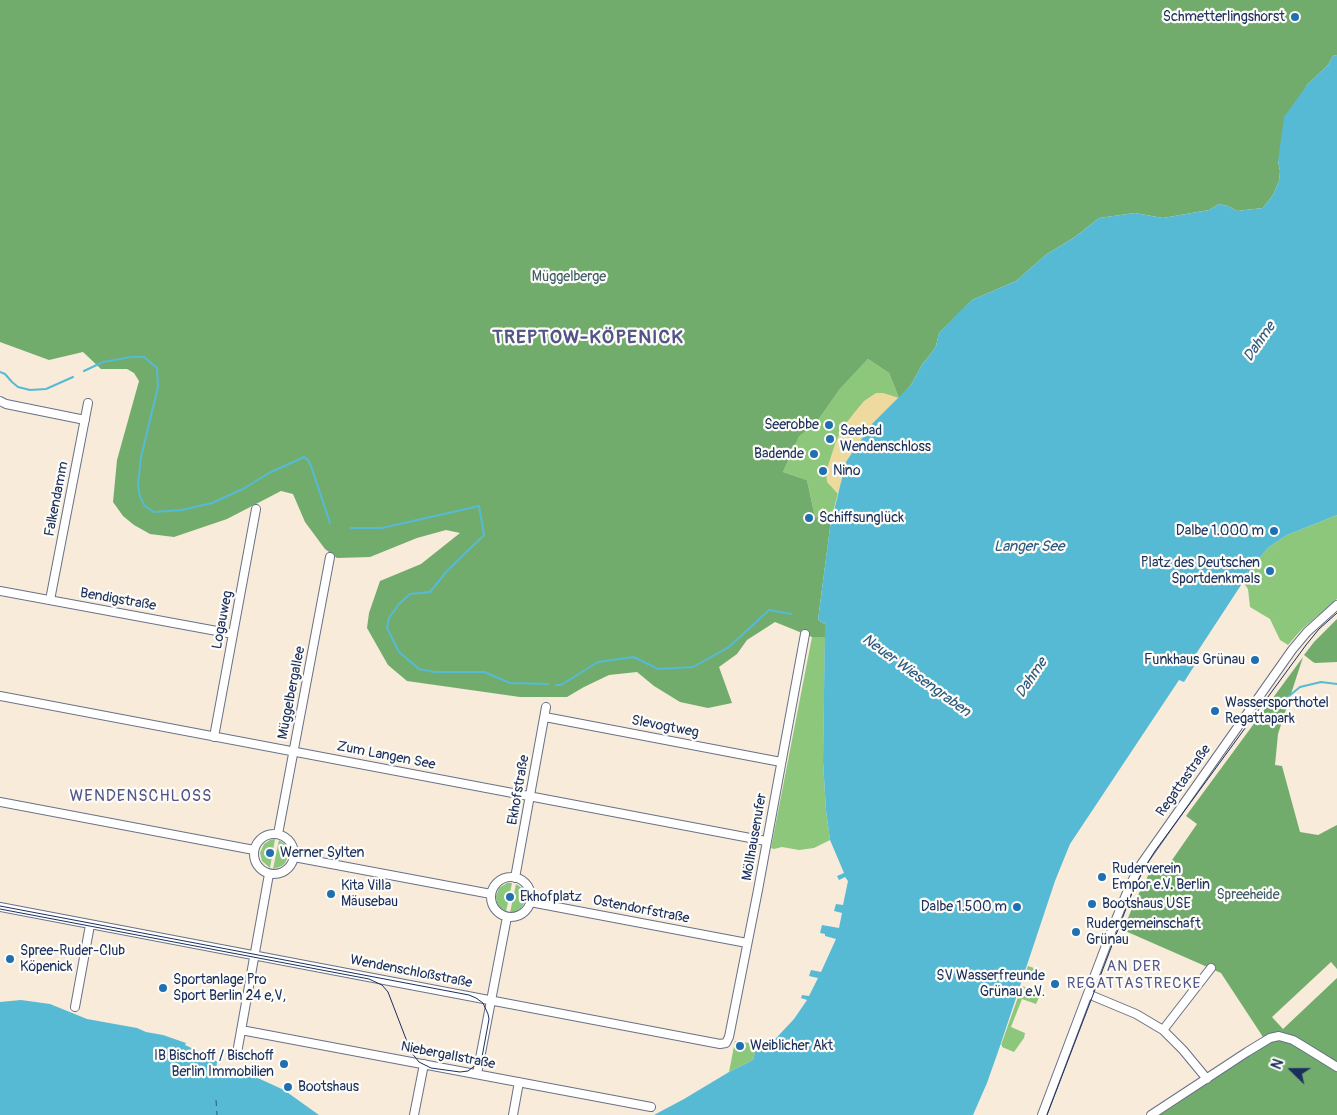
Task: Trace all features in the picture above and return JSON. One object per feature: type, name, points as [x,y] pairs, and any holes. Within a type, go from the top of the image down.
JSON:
[{"type":"street","points":[[0,401],[6,404],[85,420]]},
{"type":"street","name":"Falkendamm","points":[[50,600],[88,403]]},
{"type":"street","name":"Logauweg","points":[[214,736],[256,509]]},
{"type":"street","name":"Müggelbergallee","points":[[278,834],[330,557]]},
{"type":"street","name":"Bendigstraße","points":[[0,591],[232,634]]},
{"type":"street","name":"Regattastraße","points":[[1042,1115],[1130,886],[1142,863],[1294,648],[1320,619],[1337,605]]},
{"type":"street","name":"Möllhausenufer","points":[[726,1043],[747,943],[805,634]]},
{"type":"street","name":"Zum Langen See","points":[[0,696],[766,841]]},
{"type":"street","name":"Ekhofstraße","points":[[515,878],[546,707]]},
{"type":"street","name":"Slevogtweg","points":[[545,717],[781,762]]},
{"type":"street","points":[[0,802],[254,850]]},
{"type":"street","points":[[278,834],[286,837],[292,844],[294,857],[285,871],[269,874],[259,867],[254,850],[263,837],[278,834]]},
{"type":"street","points":[[294,857],[491,894]]},
{"type":"street","points":[[237,1053],[269,874]]},
{"type":"street","points":[[515,878],[526,884],[531,896],[530,902],[528,907],[519,916],[507,917],[501,915],[493,906],[491,894],[493,888],[502,879],[515,878]]},
{"type":"street","name":"Ostendorfstraße","points":[[530,902],[747,943]]},
{"type":"street","name":"Wendenschloßstraße","points":[[0,908],[720,1044],[726,1043]]},
{"type":"street","points":[[477,1074],[507,917]]},
{"type":"street","points":[[75,1007],[90,925]]},
{"type":"street","points":[[1163,1030],[1210,968]]},
{"type":"street","points":[[1088,994],[1136,1014],[1163,1030],[1183,1050],[1207,1079]]},
{"type":"street","name":"Niebergallstraße","points":[[241,1030],[651,1107]]},
{"type":"street","points":[[1151,1115],[1270,1038],[1279,1036],[1293,1040],[1337,1067]]},
{"type":"street","points":[[414,1115],[424,1064]]},
{"type":"street","points":[[513,1115],[520,1082]]},
{"type":"green space","name":"Müggelberge","points":[[0,0],[1337,0],[1337,55],[1333,56],[1328,65],[1307,85],[1278,161],[1279,181],[1273,195],[1263,208],[1237,211],[1219,204],[1209,210],[1163,218],[1135,213],[1099,218],[1075,237],[1047,254],[1016,281],[972,300],[939,333],[936,346],[923,363],[911,385],[899,398],[889,373],[868,359],[840,389],[816,423],[799,436],[783,472],[807,480],[815,517],[831,520],[818,620],[825,624],[825,637],[812,637],[775,622],[747,640],[737,654],[719,667],[732,703],[708,708],[680,702],[654,686],[637,672],[609,675],[567,697],[520,697],[407,681],[388,665],[367,628],[369,613],[380,581],[421,564],[460,533],[446,530],[417,538],[370,557],[337,558],[325,549],[305,522],[293,494],[281,491],[227,519],[174,537],[150,534],[123,516],[113,502],[117,460],[139,381],[134,373],[127,369],[101,369],[83,352],[49,360],[0,342]]},
{"type":"green space","name":"Seebad Wendenschloss","points":[[868,359],[889,373],[899,398],[872,424],[846,462],[831,520],[815,517],[807,480],[783,472],[799,435],[816,423],[840,389]]},
{"type":"green space","points":[[1337,515],[1337,599],[1302,629],[1288,645],[1280,640],[1270,619],[1250,607],[1248,589],[1243,582],[1254,564],[1269,547],[1287,535]]},
{"type":"green space","points":[[1337,619],[1337,662],[1313,662],[1304,655]]},
{"type":"green space","points":[[812,637],[825,637],[823,761],[830,840],[814,848],[799,850],[782,847],[774,849],[771,848]]},
{"type":"green space","name":"Spreeheide","points":[[1303,657],[1278,734],[1275,765],[1282,766],[1300,832],[1318,835],[1337,825],[1337,969],[1331,962],[1272,1017],[1283,1029],[1337,978],[1337,1115],[1149,1115],[1263,1037],[1221,973],[1123,930],[1151,870],[1161,876],[1197,824],[1186,816]]},
{"type":"green space","points":[[275,839],[270,868],[262,861],[260,853],[264,844]]},
{"type":"green space","points":[[279,840],[286,845],[288,857],[282,866],[273,869]]},
{"type":"green space","points":[[507,883],[512,883],[506,912],[497,906],[496,896],[499,888]]},
{"type":"green space","points":[[516,884],[525,893],[525,902],[519,911],[510,913]]},
{"type":"green space","points":[[1028,966],[1040,970],[1032,982],[1023,979]]},
{"type":"green space","points":[[1022,986],[1041,993],[1036,1004],[1022,999],[1011,1027],[1025,1033],[1024,1038],[1014,1052],[1001,1045]]},
{"type":"green space","points":[[735,1041],[757,1044],[753,1060],[729,1072]]},
{"type":"sand","points":[[876,393],[899,398],[872,424],[846,462],[838,494],[827,482],[826,472],[835,444],[841,430],[854,413],[864,401]]},
{"type":"water","name":"Langer See","points":[[1337,55],[1337,515],[1287,535],[1269,547],[1254,564],[1192,660],[1196,663],[1184,682],[1179,680],[1070,844],[1055,881],[987,1083],[973,1115],[654,1115],[753,1060],[757,1044],[765,1046],[765,1050],[794,1019],[807,1000],[801,998],[802,995],[809,996],[818,978],[809,976],[811,970],[821,972],[836,939],[820,933],[822,925],[839,928],[842,913],[834,911],[836,904],[843,905],[848,881],[845,877],[839,880],[837,876],[844,873],[830,840],[826,810],[823,761],[825,624],[818,620],[830,527],[846,462],[872,424],[911,385],[923,363],[936,346],[939,333],[959,312],[972,300],[1016,281],[1047,254],[1075,237],[1099,218],[1135,213],[1163,218],[1209,210],[1219,204],[1237,211],[1263,208],[1273,195],[1279,181],[1278,161],[1284,117],[1307,85],[1328,65],[1333,56]]},
{"type":"water","points":[[21,1000],[50,1004],[87,1019],[137,1028],[186,1043],[185,1045],[213,1058],[217,1062],[216,1074],[224,1077],[249,1074],[284,1090],[319,1115],[0,1115],[0,1002]]},
{"type":"waterway","points":[[84,371],[103,362],[131,357],[144,357],[157,368],[158,387],[141,457],[138,485],[140,497],[145,506],[154,512],[182,510],[212,503],[304,457],[311,466],[330,523]]},
{"type":"waterway","points":[[0,372],[5,374],[18,387],[30,390],[46,389],[73,377]]},
{"type":"waterway","points":[[351,528],[382,528],[479,506],[484,535],[447,571],[430,592],[410,594],[399,604],[389,618],[387,628],[399,652],[419,669],[434,672],[484,672],[510,683],[548,684]]},
{"type":"waterway","points":[[556,685],[561,685],[598,662],[634,657],[658,669],[693,667],[729,647],[769,610],[791,614]]},
{"type":"waterway","points":[[1278,705],[1300,687],[1321,682],[1337,684]]},
{"type":"ferry route","points":[[216,1100],[217,1115]]},
{"type":"tram line","points":[[1047,1115],[1132,893],[1145,867],[1306,645],[1319,629],[1337,613]]},
{"type":"tram line","points":[[0,906],[469,995],[483,1003],[488,1014],[489,1019],[482,1057],[468,1071],[460,1072],[431,1068],[419,1062],[411,1052],[388,992],[382,985],[369,979],[0,909]]},
{"type":"place","name":"Schmetterlingshorst","points":[[1295,17]]},
{"type":"place","name":"Seerobbe","points":[[829,425]]},
{"type":"place","name":"Seebad Wendenschloss","points":[[830,439]]},
{"type":"place","name":"Badende","points":[[814,454]]},
{"type":"place","name":"Nino","points":[[823,471]]},
{"type":"place","name":"Schiffsunglück","points":[[809,518]]},
{"type":"place","name":"Dalbe 1.000 m","points":[[1274,531]]},
{"type":"place","name":"Platz des Deutschen Sportdenkmals","points":[[1270,571]]},
{"type":"place","name":"Funkhaus Grünau","points":[[1255,660]]},
{"type":"place","name":"Wassersporthotel Regattapark","points":[[1215,711]]},
{"type":"place","name":"Werner Sylten","points":[[270,853]]},
{"type":"place","name":"Ruderverein Empor e.V. Berlin","points":[[1102,877]]},
{"type":"place","name":"Kita Villa Mäusebau","points":[[331,894]]},
{"type":"place","name":"Ekhofplatz","points":[[510,897]]},
{"type":"place","name":"Bootshaus USE","points":[[1092,904]]},
{"type":"place","name":"Dalbe 1.500 m","points":[[1017,907]]},
{"type":"place","name":"Rudergemeinschaft Grünau","points":[[1076,932]]},
{"type":"place","name":"Spree-Ruder-Club Köpenick","points":[[10,959]]},
{"type":"place","name":"SV Wasserfreunde Grünau e.V.","points":[[1055,984]]},
{"type":"place","name":"Sportanlage Pro Sport Berlin 24 e,V,","points":[[163,988]]},
{"type":"place","name":"Weiblicher Akt","points":[[740,1046]]},
{"type":"place","name":"IB Bischoff / Bischoff Berlin Immobilien","points":[[284,1064]]},
{"type":"place","name":"Bootshaus","points":[[288,1087]]},
{"type":"district","name":"TREPTOW-KÖPENICK","points":[[588,338]]},
{"type":"district","name":"WENDENSCHLOSS","points":[[141,797]]},
{"type":"district","name":"AN DER REGATTASTRECKE","points":[[1134,976]]},
{"type":"water label","name":"Dahme","points":[[1260,342]]},
{"type":"water label","name":"Neuer Wiesengraben","points":[[916,676]]},
{"type":"water label","name":"Dahme","points":[[1032,678]]}]
